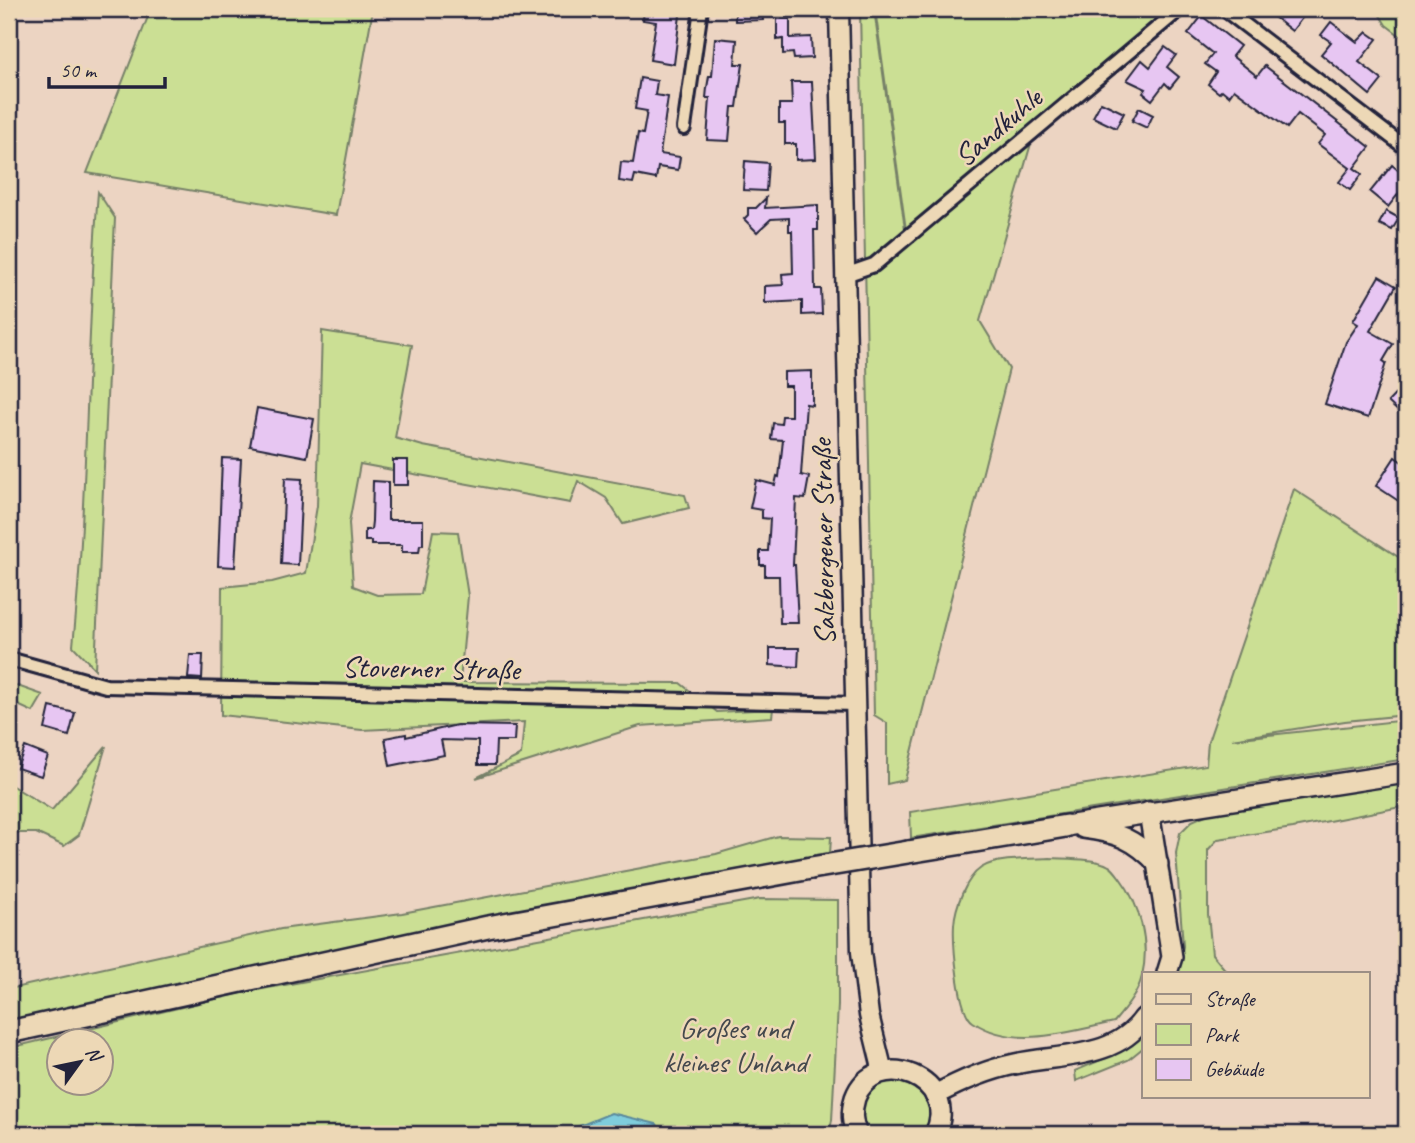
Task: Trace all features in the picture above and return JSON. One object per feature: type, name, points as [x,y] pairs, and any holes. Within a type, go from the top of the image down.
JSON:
[{"type":"highway","points":[[9,1032],[488,927],[1066,825]]},
{"type":"main road","name":"Salzbergener Straße","points":[[839,9],[861,952],[869,1015],[883,1072]]},
{"type":"main road","points":[[1066,825],[1406,774]]},
{"type":"main road","points":[[1149,812],[1172,957],[1167,972]]},
{"type":"main road","points":[[1066,825],[1101,830],[1132,840],[1158,864]]},
{"type":"main road","points":[[935,1095],[982,1072],[1018,1063],[1092,1052],[1118,1041],[1142,1020]]},
{"type":"main road","points":[[857,1134],[853,1125],[852,1108],[857,1093],[868,1080],[883,1072],[895,1070],[907,1072],[928,1085],[935,1095],[940,1118],[935,1134]]},
{"type":"street","points":[[684,128],[701,9]]},
{"type":"street","name":"Sandkuhle","points":[[845,275],[874,265],[1180,9]]},
{"type":"street","points":[[1224,9],[1406,148]]},
{"type":"street","name":"Stoverner Straße","points":[[9,659],[106,686],[855,704]]},
{"type":"green space","points":[[151,9],[373,9],[336,215],[87,173]]},
{"type":"green space","points":[[860,9],[874,9],[907,243],[1032,140],[980,321],[1009,369],[905,780],[887,784],[887,723],[874,715]]},
{"type":"green space","points":[[875,9],[1167,9],[906,230]]},
{"type":"green space","points":[[1376,9],[1406,9],[1406,40],[1386,25]]},
{"type":"green space","points":[[98,192],[115,218],[95,669],[73,646],[82,533]]},
{"type":"green space","points":[[322,331],[412,345],[395,438],[423,446],[685,495],[689,508],[623,524],[606,498],[578,481],[570,503],[360,464],[349,523],[353,586],[377,595],[421,594],[433,531],[458,532],[468,596],[460,682],[680,683],[717,712],[773,709],[772,717],[640,726],[476,778],[521,755],[524,722],[362,730],[221,715],[222,587],[272,582],[306,573],[317,506]]},
{"type":"green space","points":[[1294,489],[1406,562],[1406,715],[1345,721],[1232,739],[1406,720],[1406,759],[911,838],[910,812],[1206,765],[1208,742]]},
{"type":"green space","points":[[9,683],[43,695],[33,712],[9,701]]},
{"type":"green space","points":[[106,746],[79,835],[64,846],[36,833],[9,833],[9,784],[52,810]]},
{"type":"green space","points":[[1406,782],[1406,806],[1293,828],[1218,839],[1208,850],[1208,914],[1212,954],[1227,972],[1178,972],[1183,946],[1176,853],[1180,833],[1192,821],[1210,813]]},
{"type":"green space","points":[[778,836],[831,837],[830,854],[306,956],[9,1026],[9,989],[281,929],[402,913],[716,854]]},
{"type":"green space","points":[[1050,858],[1103,863],[1112,868],[1127,888],[1142,924],[1144,963],[1140,983],[1131,1001],[1114,1022],[1061,1034],[1024,1037],[989,1030],[973,1022],[968,1016],[960,992],[956,961],[954,934],[959,902],[966,886],[981,868],[996,862]]},
{"type":"green space","name":"Großes und kleines Unland","points":[[760,899],[838,900],[838,1005],[829,1134],[9,1134],[9,1048],[46,1039],[46,1098],[116,1098],[116,1028],[93,1028],[241,993]]},
{"type":"green space","points":[[1142,1034],[1142,1049],[1128,1060],[1076,1081],[1075,1071],[1122,1051]]},
{"type":"green space","points":[[897,1080],[915,1087],[926,1100],[930,1116],[925,1134],[867,1134],[862,1115],[866,1098],[878,1086]]},
{"type":"water","points":[[611,1113],[657,1124],[661,1134],[560,1134]]},
{"type":"building","points":[[644,9],[677,9],[676,14],[680,15],[674,64],[650,60],[656,22],[643,20]]},
{"type":"building","points":[[735,9],[762,9],[763,20],[735,21]]},
{"type":"building","points":[[1264,9],[1309,9],[1292,31]]},
{"type":"building","points":[[1202,16],[1240,46],[1232,56],[1257,76],[1265,66],[1370,147],[1354,168],[1362,174],[1350,190],[1339,182],[1350,168],[1318,144],[1325,135],[1298,114],[1287,128],[1234,89],[1229,96],[1222,90],[1219,93],[1208,84],[1216,72],[1205,64],[1213,54],[1188,34]]},
{"type":"building","points":[[777,19],[790,19],[790,38],[811,37],[812,58],[794,59],[793,53],[783,54],[783,39],[777,40]]},
{"type":"building","points":[[1331,22],[1357,42],[1367,32],[1377,39],[1359,62],[1382,80],[1370,95],[1321,54],[1331,42],[1321,35]]},
{"type":"building","points":[[715,38],[737,40],[735,64],[743,64],[737,107],[732,107],[729,141],[707,140],[710,98],[706,98],[709,76],[712,76]]},
{"type":"building","points":[[1165,47],[1176,55],[1167,67],[1179,77],[1170,88],[1165,83],[1152,100],[1143,93],[1146,89],[1127,80],[1142,60],[1150,67]]},
{"type":"building","points":[[640,78],[657,81],[655,95],[668,97],[660,154],[680,157],[678,170],[658,167],[656,179],[635,175],[633,183],[619,181],[621,162],[633,163],[638,133],[643,134],[647,111],[635,109]]},
{"type":"building","points":[[791,82],[812,82],[816,159],[796,160],[796,144],[785,144],[785,123],[779,123],[779,104],[792,104]]},
{"type":"building","points":[[1101,102],[1124,113],[1116,128],[1093,117]]},
{"type":"building","points":[[1139,108],[1153,115],[1147,128],[1132,121]]},
{"type":"building","points":[[745,161],[768,163],[766,191],[743,190]]},
{"type":"building","points":[[1392,165],[1406,177],[1406,184],[1388,207],[1370,192]]},
{"type":"building","points":[[766,198],[765,208],[818,205],[818,230],[814,230],[815,289],[821,289],[822,314],[802,315],[802,301],[765,303],[765,286],[783,285],[782,274],[793,273],[789,218],[771,219],[757,232],[744,219],[748,215],[748,208],[756,208]]},
{"type":"building","points":[[1386,211],[1399,218],[1392,230],[1379,224]]},
{"type":"building","points":[[1379,276],[1396,286],[1370,331],[1393,344],[1383,361],[1386,363],[1368,418],[1325,404],[1346,342],[1358,324],[1353,321]]},
{"type":"building","points":[[812,371],[812,405],[806,404],[801,475],[809,477],[805,499],[796,498],[793,565],[798,623],[780,623],[779,576],[765,576],[765,565],[760,565],[760,551],[768,551],[770,519],[762,518],[762,510],[750,508],[756,480],[775,485],[777,476],[779,477],[783,440],[771,439],[773,423],[781,424],[782,416],[791,416],[791,386],[784,386],[784,372]]},
{"type":"building","points":[[1406,383],[1406,419],[1388,402]]},
{"type":"building","points":[[257,408],[314,419],[307,457],[250,446]]},
{"type":"building","points":[[1395,457],[1406,465],[1406,506],[1376,486]]},
{"type":"building","points":[[222,458],[241,459],[235,567],[218,566]]},
{"type":"building","points":[[393,460],[408,460],[408,485],[393,485]]},
{"type":"building","points":[[285,478],[302,479],[298,565],[281,564]]},
{"type":"building","points":[[373,481],[388,482],[388,520],[423,520],[423,545],[420,545],[419,552],[402,552],[402,545],[371,545],[371,541],[365,541],[365,530],[371,530]]},
{"type":"building","points":[[770,648],[799,648],[798,667],[770,665]]},
{"type":"building","points":[[190,655],[203,655],[202,679],[188,678]]},
{"type":"building","points":[[50,707],[75,713],[69,736],[45,729]]},
{"type":"building","points":[[457,725],[515,726],[514,741],[496,741],[495,765],[478,765],[478,741],[441,740],[444,755],[390,766],[385,738],[406,734],[406,737]]},
{"type":"building","points":[[25,747],[48,756],[41,776],[17,768]]}]
